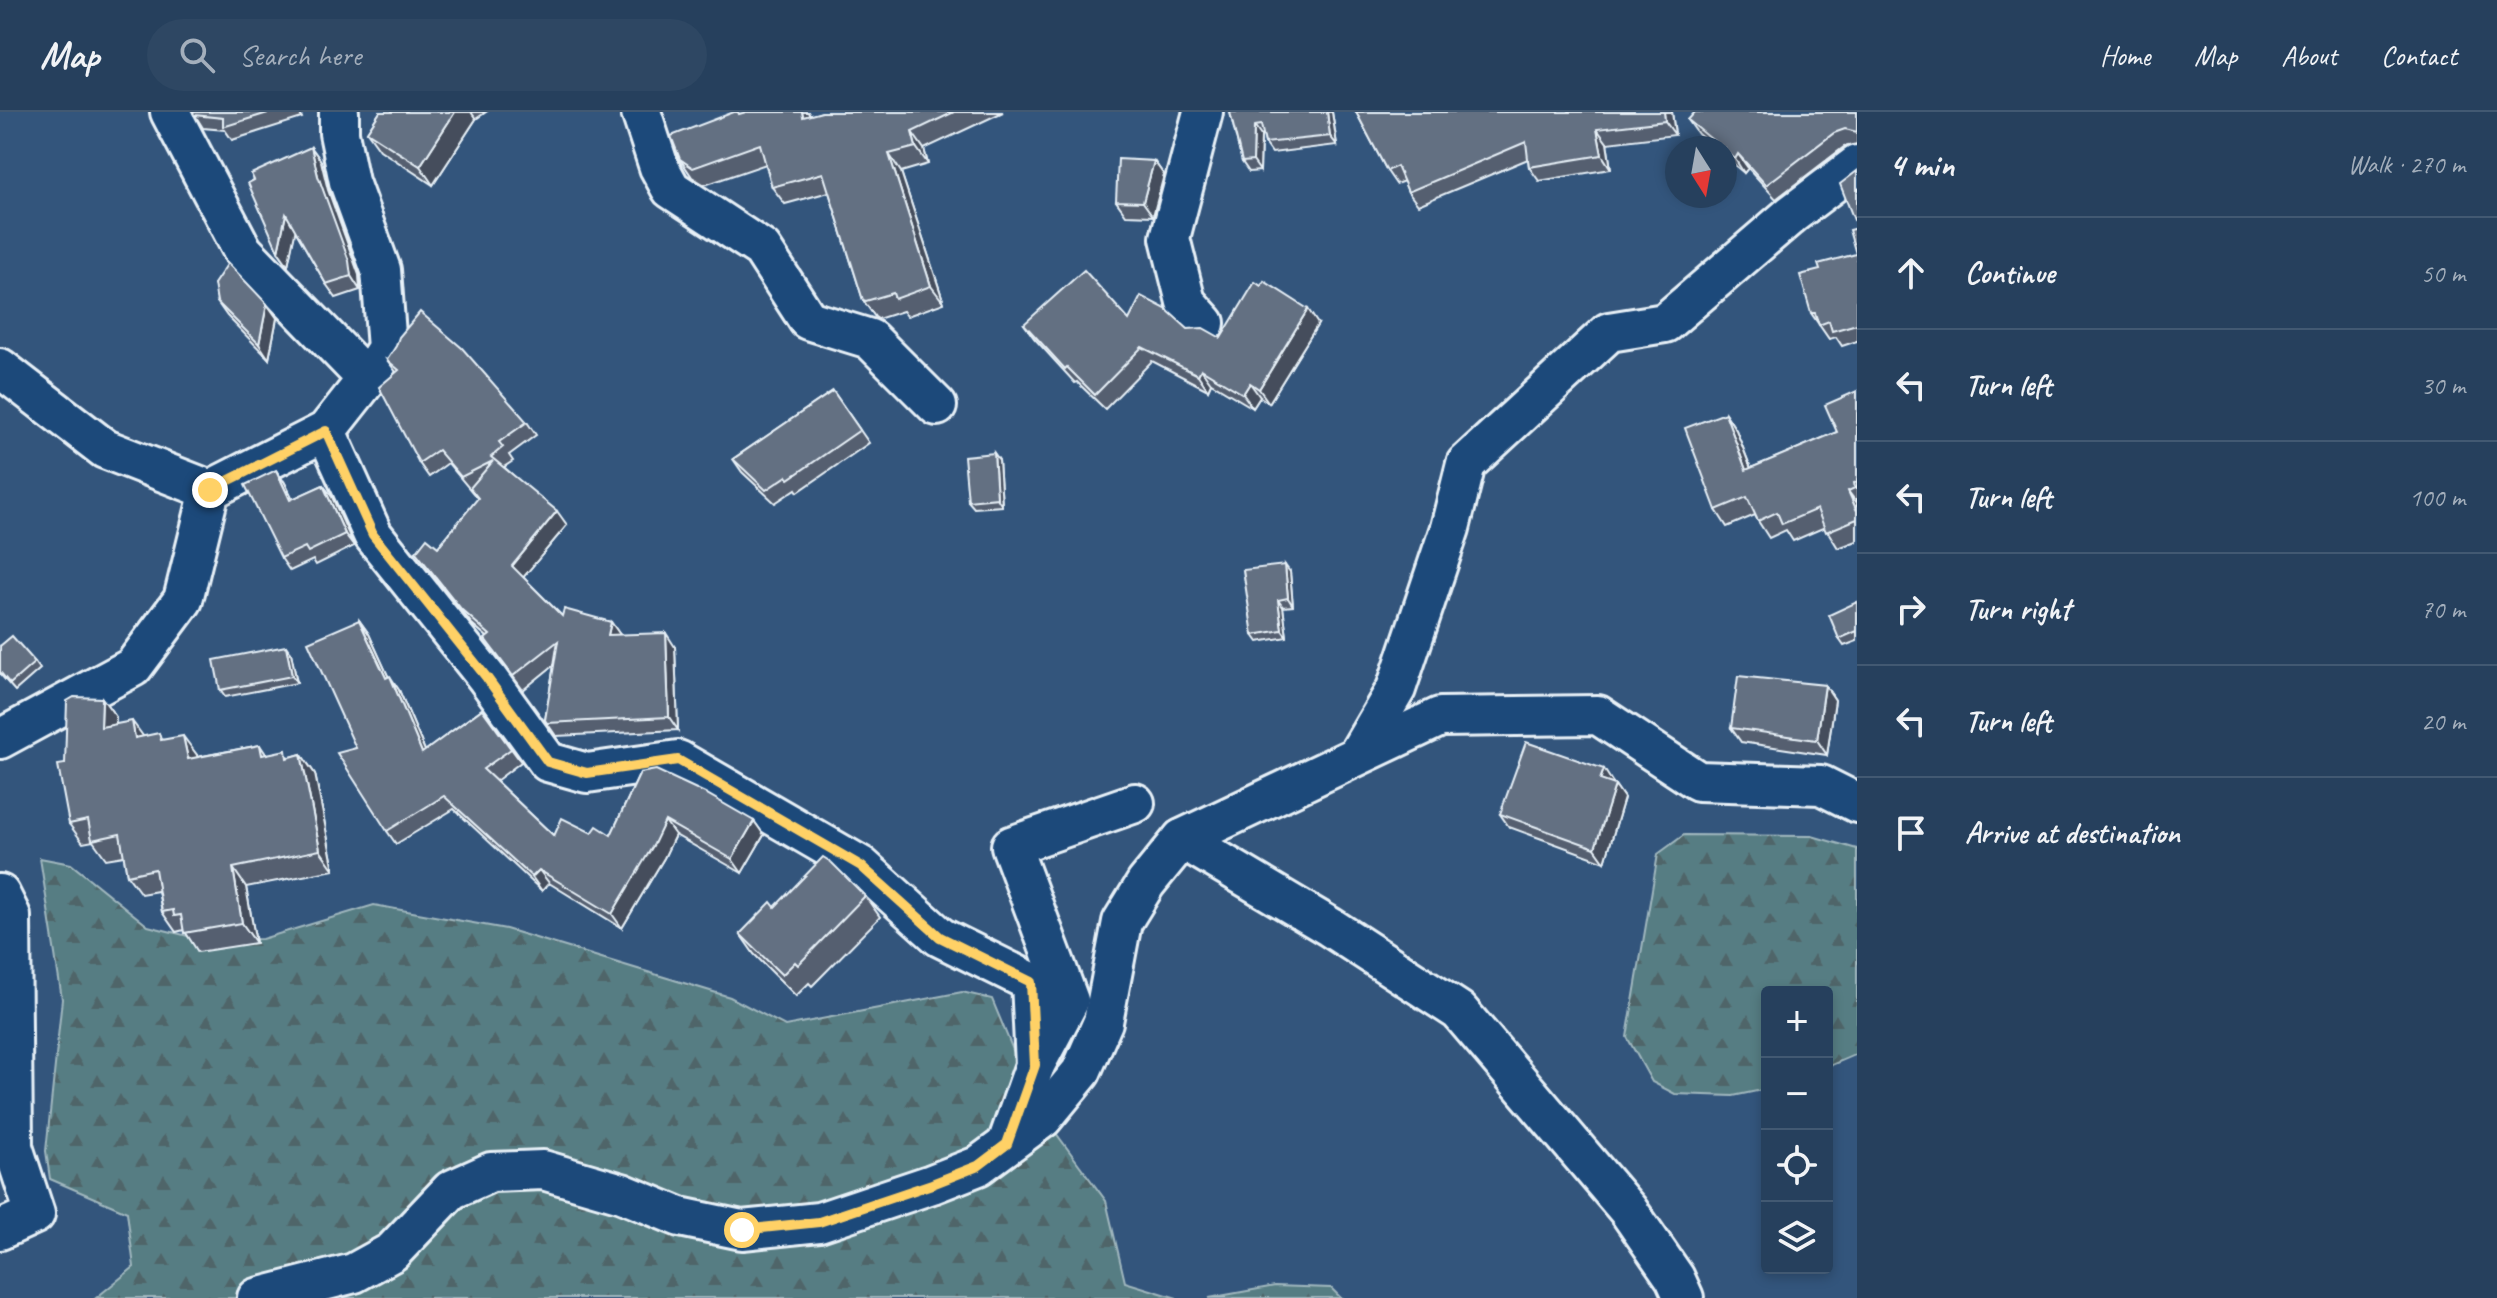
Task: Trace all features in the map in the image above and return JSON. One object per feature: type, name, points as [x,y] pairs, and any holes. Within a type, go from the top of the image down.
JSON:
[{"type":"street","points":[[170,112],[243,251],[367,379]]},
{"type":"street","points":[[0,368],[105,449],[210,490],[326,431],[387,348],[381,270],[349,182],[339,133],[339,112]]},
{"type":"street","points":[[641,112],[659,167],[671,189],[762,249],[808,320],[870,339],[937,406]]},
{"type":"street","points":[[1203,112],[1170,238],[1186,302],[1205,323]]},
{"type":"street","points":[[1358,754],[1396,689],[1450,528],[1466,464],[1609,332],[1665,323],[1792,214],[1857,165]]},
{"type":"street","points":[[326,431],[373,535],[487,678],[548,762],[587,773],[678,760],[861,866],[940,937],[1031,982],[1035,1065]]},
{"type":"street","points":[[0,739],[133,667],[183,600],[210,490]]},
{"type":"street","points":[[257,1298],[354,1273],[392,1252],[451,1190],[491,1172],[543,1170],[622,1193],[680,1217],[742,1230],[819,1222],[978,1166],[1043,1118],[1081,1072],[1103,1022],[1122,922],[1146,883],[1182,839],[1440,717],[1598,715],[1698,781],[1821,785],[1857,803]]},
{"type":"street","points":[[1007,1144],[1035,1065],[1069,1001],[1011,846],[1135,803]]},
{"type":"street","points":[[1182,839],[1330,927],[1459,1011],[1628,1210],[1675,1278],[1684,1298]]},
{"type":"street","points":[[0,894],[11,916],[13,1147],[35,1214],[0,1230]]},
{"type":"green space","points":[[1684,835],[1812,836],[1857,849],[1857,1054],[1833,1064],[1833,986],[1761,986],[1761,1090],[1733,1096],[1675,1094],[1652,1082],[1627,1037],[1658,854]]},
{"type":"green space","points":[[40,858],[71,864],[148,926],[204,940],[262,939],[374,905],[506,929],[730,997],[785,1026],[962,992],[992,999],[1036,1106],[1106,1201],[1125,1282],[1177,1298],[96,1298],[134,1267],[127,1212],[50,1179],[46,1151],[62,999]]},
{"type":"green space","points":[[1275,1286],[1331,1288],[1341,1298],[1209,1298]]},
{"type":"building","points":[[193,112],[271,112],[223,127],[223,118],[194,115]]},
{"type":"building","points":[[380,112],[455,112],[420,166],[367,132]]},
{"type":"building","points":[[734,112],[802,112],[803,117],[822,112],[954,112],[912,132],[916,147],[889,154],[931,286],[895,299],[893,293],[863,300],[823,173],[772,187],[760,144],[693,168],[680,159],[671,136]]},
{"type":"building","points":[[1230,112],[1327,112],[1330,136],[1265,143],[1261,125],[1254,126],[1253,161],[1242,162]]},
{"type":"building","points":[[1356,112],[1664,112],[1665,121],[1597,129],[1602,155],[1529,167],[1526,142],[1408,192],[1397,166],[1387,171]]},
{"type":"building","points":[[1695,112],[1857,112],[1857,132],[1845,129],[1834,133],[1766,185],[1737,156],[1737,136],[1707,136],[1688,120]]},
{"type":"building","points":[[311,147],[318,176],[349,261],[351,276],[326,284],[286,214],[278,251],[248,183],[254,180],[251,174]]},
{"type":"building","points":[[1118,159],[1154,161],[1143,202],[1116,201]]},
{"type":"building","points":[[1857,171],[1857,219],[1854,220],[1840,184]]},
{"type":"building","points":[[1857,228],[1857,324],[1832,331],[1829,321],[1819,325],[1815,313],[1811,313],[1800,275],[1820,270],[1818,264],[1856,254],[1849,230]]},
{"type":"building","points":[[228,263],[267,304],[259,344],[217,302],[214,284]]},
{"type":"building","points":[[1084,270],[1129,320],[1141,296],[1166,309],[1188,329],[1203,328],[1221,338],[1255,282],[1261,286],[1264,281],[1308,309],[1259,389],[1250,383],[1243,394],[1201,369],[1198,375],[1142,347],[1095,395],[1067,367],[1065,369],[1024,324]]},
{"type":"building","points":[[420,312],[462,348],[527,422],[499,442],[503,447],[491,457],[557,511],[512,566],[562,616],[564,609],[611,622],[608,635],[666,633],[669,717],[547,723],[558,641],[513,676],[485,639],[490,635],[462,610],[416,552],[427,538],[438,547],[478,498],[470,488],[493,461],[461,477],[438,450],[419,463],[379,387],[399,370],[387,360],[399,337]]},
{"type":"building","points":[[833,391],[860,430],[789,479],[787,476],[766,490],[733,459]]},
{"type":"building","points":[[1857,391],[1857,482],[1854,483],[1855,488],[1848,491],[1857,511],[1857,519],[1826,532],[1817,509],[1782,524],[1777,512],[1758,521],[1747,497],[1716,510],[1685,428],[1725,413],[1746,470],[1837,432],[1825,405]]},
{"type":"building","points":[[994,453],[997,498],[968,501],[964,456]]},
{"type":"building","points":[[276,470],[290,500],[323,485],[345,534],[308,552],[305,547],[281,558],[245,485]]},
{"type":"building","points":[[1285,565],[1288,598],[1278,600],[1282,630],[1253,635],[1243,570]]},
{"type":"building","points":[[1857,602],[1857,631],[1839,639],[1829,615]]},
{"type":"building","points":[[359,620],[386,678],[390,676],[422,753],[482,709],[511,749],[483,769],[554,836],[562,818],[592,833],[597,826],[611,835],[640,773],[656,770],[754,821],[732,859],[665,821],[612,914],[539,870],[532,877],[444,796],[387,831],[337,753],[356,748],[308,642]]},
{"type":"building","points":[[12,636],[35,662],[10,684],[0,672],[0,646]]},
{"type":"building","points":[[286,646],[292,676],[220,690],[214,660]]},
{"type":"building","points":[[1738,676],[1825,685],[1817,740],[1731,728]]},
{"type":"building","points":[[74,697],[102,698],[101,727],[132,721],[135,738],[159,733],[161,740],[183,736],[188,759],[260,745],[262,755],[286,750],[287,758],[301,754],[320,850],[233,868],[242,923],[184,933],[181,915],[174,916],[173,910],[162,912],[155,869],[127,875],[120,834],[92,840],[88,820],[69,824],[58,765],[65,764],[67,701]]},
{"type":"building","points":[[1526,742],[1604,769],[1600,780],[1615,785],[1595,848],[1500,814]]},
{"type":"building","points":[[823,857],[865,896],[798,965],[795,962],[782,975],[740,934],[771,902],[775,907]]},
{"type":"route","points":[[210,490],[326,431],[373,535],[487,678],[548,762],[587,773],[678,760],[861,866],[940,937],[1031,982],[1035,1065],[1007,1144],[978,1166],[819,1222],[742,1230]]}]
